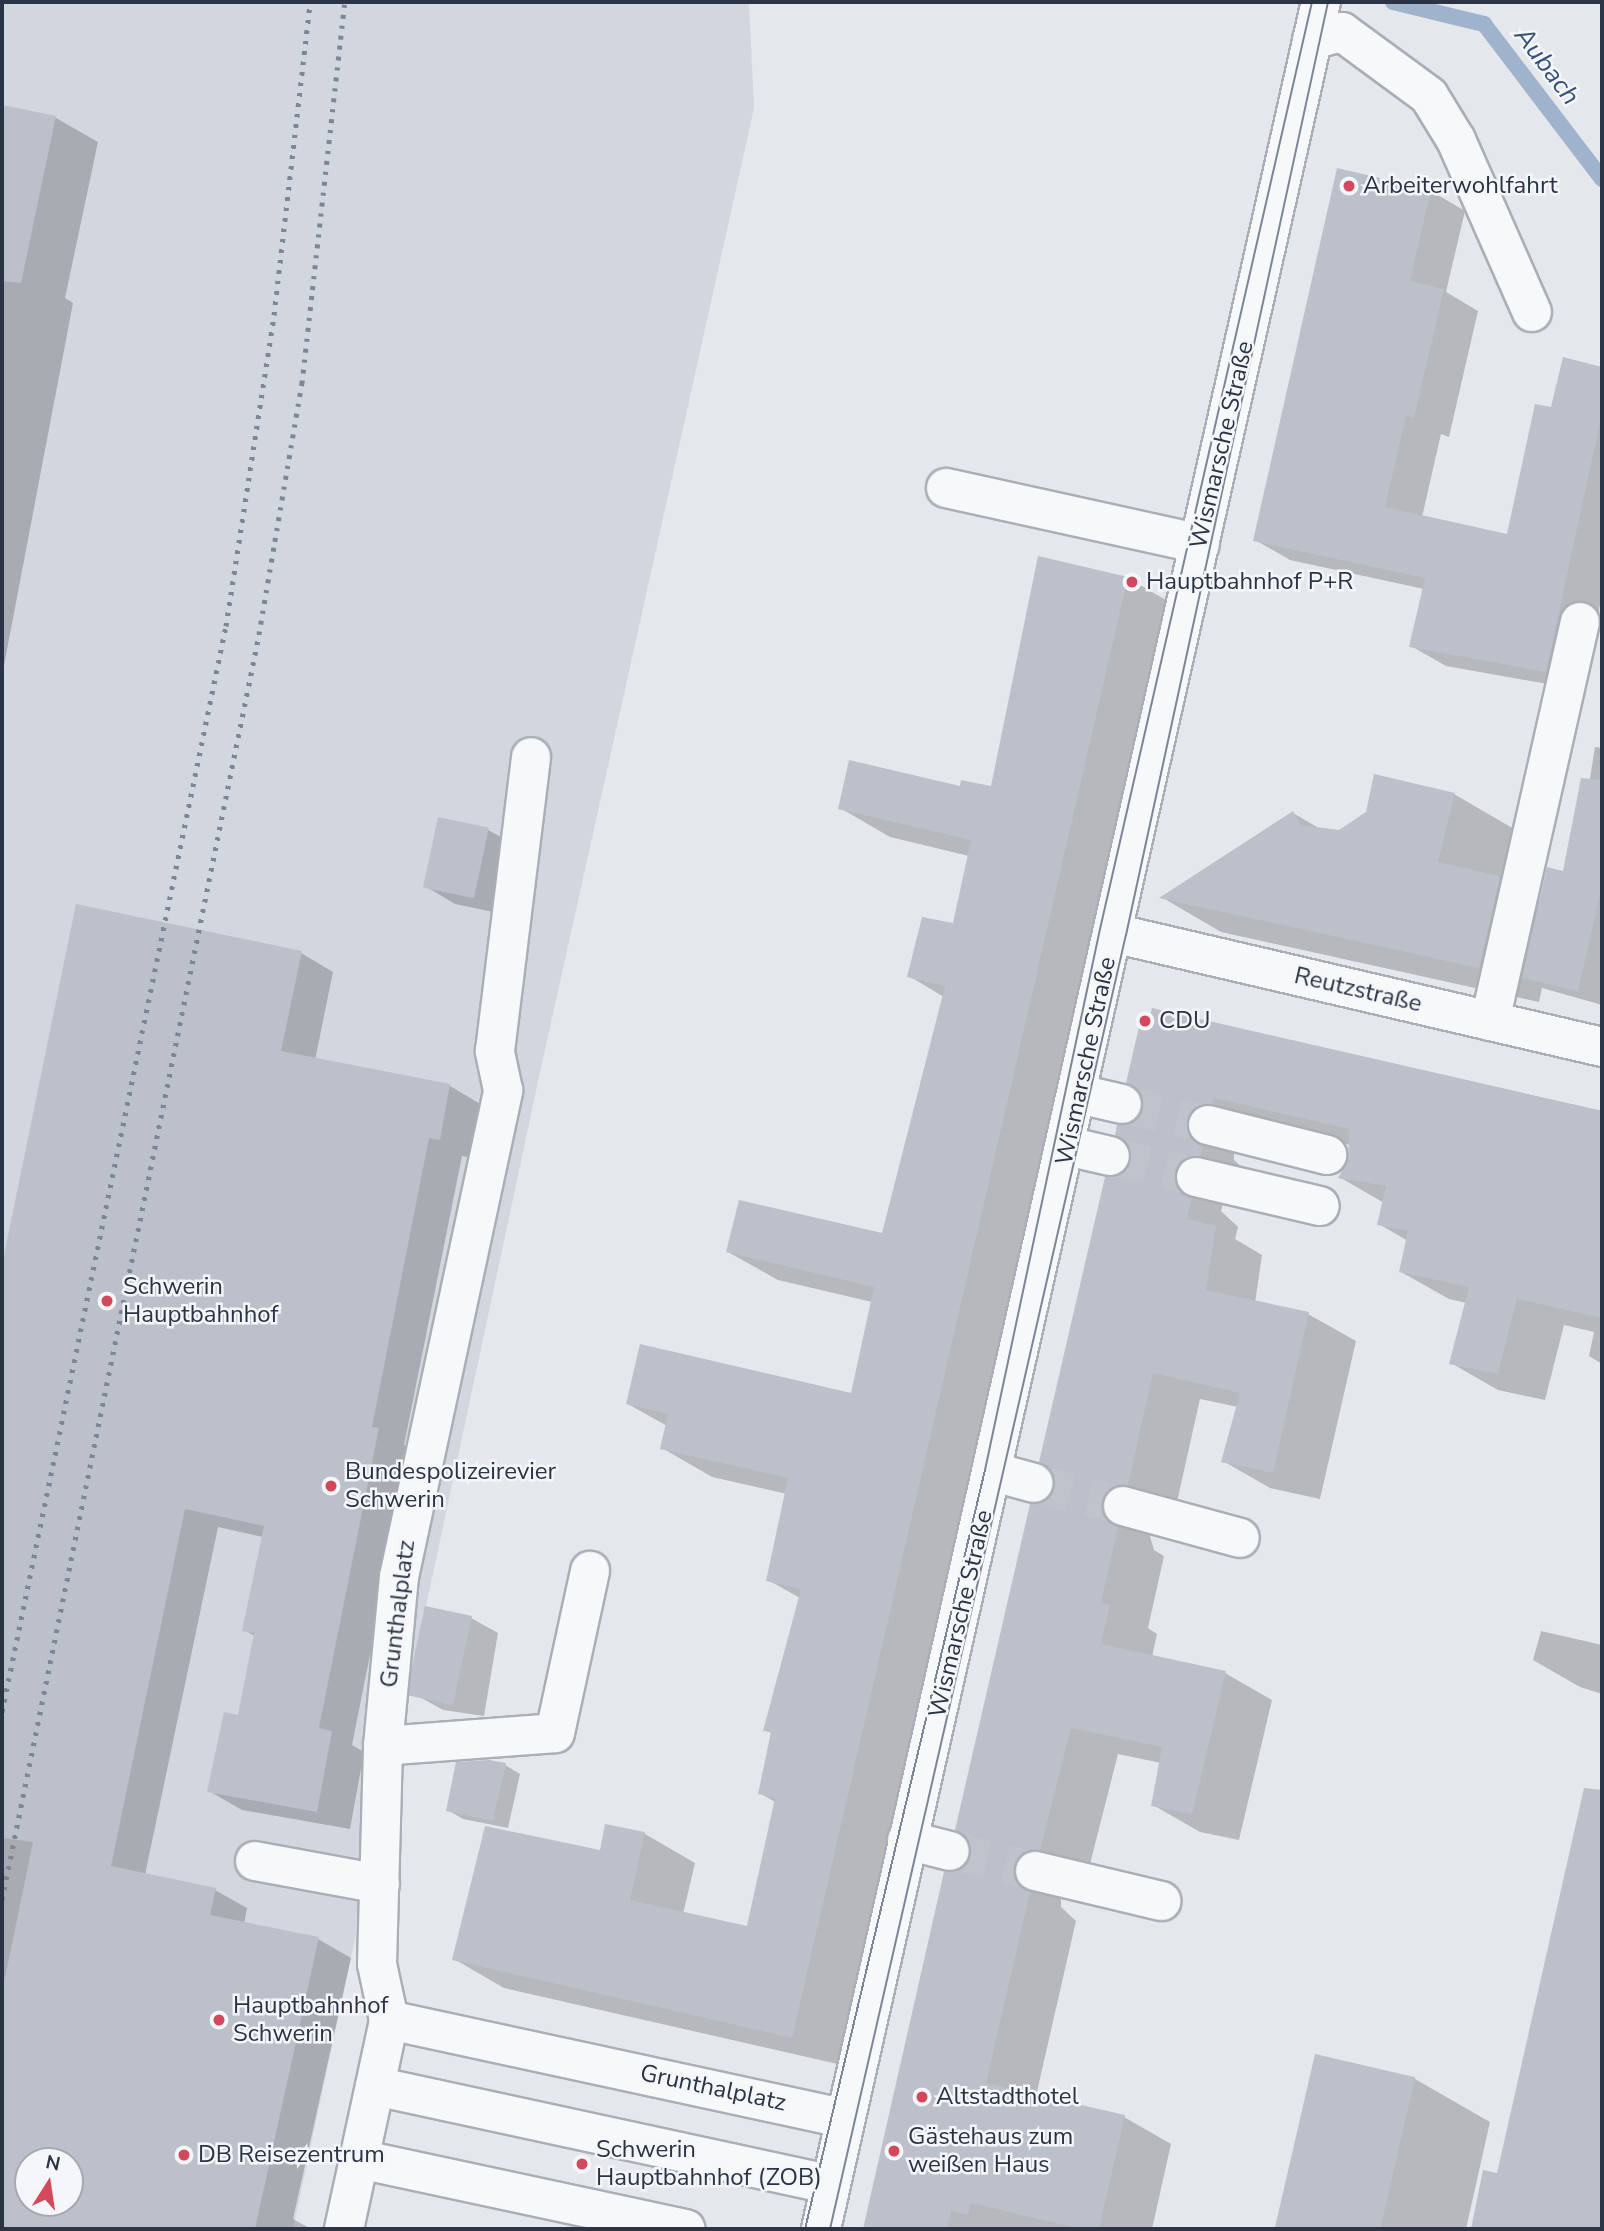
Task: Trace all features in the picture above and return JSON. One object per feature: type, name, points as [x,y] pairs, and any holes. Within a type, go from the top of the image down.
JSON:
[{"type":"street","name":"Wismarsche Straße","points":[[844,2118],[994,1472],[1321,2]]},
{"type":"street","points":[[1312,40],[1342,32],[1429,96],[1456,140],[1532,312]]},
{"type":"street","points":[[946,488],[1200,544]]},
{"type":"street","points":[[1490,1021],[1580,622]]},
{"type":"street","name":"Grunthalplatz","points":[[344,2229],[389,2020],[377,1964],[383,1746],[399,1577],[503,1090],[495,1051],[531,757]]},
{"type":"street","name":"Reutzstraße","points":[[1114,933],[1602,1046]]},
{"type":"street","points":[[1079,1094],[1122,1104]]},
{"type":"street","points":[[1208,1125],[1327,1155]]},
{"type":"street","points":[[1067,1146],[1110,1156]]},
{"type":"street","points":[[1196,1177],[1320,1206]]},
{"type":"street","points":[[994,1472],[1034,1483]]},
{"type":"street","points":[[1123,1506],[1240,1538]]},
{"type":"street","points":[[383,1746],[555,1733],[590,1571]]},
{"type":"street","points":[[907,1840],[950,1851]]},
{"type":"street","points":[[255,1861],[380,1884]]},
{"type":"street","points":[[1035,1871],[1161,1901]]},
{"type":"street","name":"Grunthalplatz","points":[[389,2020],[844,2118]]},
{"type":"street","points":[[375,2086],[830,2183]]},
{"type":"street","points":[[821,2229],[844,2118]]},
{"type":"street","points":[[359,2159],[686,2229]]},
{"type":"shaded area","points":[[2,2],[749,2],[754,108],[539,1077],[293,2229],[2,2229]]},
{"type":"building","points":[[2,105],[56,116],[21,283],[2,281]]},
{"type":"building","points":[[1337,168],[1431,190],[1410,281],[1444,289],[1414,418],[1406,416],[1385,507],[1507,534],[1535,404],[1551,407],[1563,357],[1602,367],[1602,413],[1546,672],[1409,647],[1425,578],[1253,541]]},
{"type":"building","points":[[1038,556],[1128,577],[792,2038],[452,1960],[485,1826],[600,1850],[605,1824],[645,1832],[630,1900],[747,1926],[775,1798],[758,1794],[771,1732],[763,1731],[801,1589],[766,1581],[788,1478],[660,1449],[668,1414],[626,1404],[640,1344],[851,1393],[874,1287],[726,1252],[739,1200],[882,1233],[945,986],[907,977],[922,917],[953,923],[971,840],[838,809],[849,760],[960,786],[961,780],[991,786]]},
{"type":"building","points":[[1374,774],[1455,793],[1438,862],[1500,876],[1479,968],[1159,898],[1293,811],[1301,825],[1339,830],[1366,812]]},
{"type":"building","points":[[1581,778],[1602,780],[1602,886],[1578,991],[1522,978],[1547,867],[1563,871]]},
{"type":"building","points":[[438,817],[489,828],[474,898],[423,887]]},
{"type":"building","points":[[76,904],[302,951],[281,1051],[450,1084],[440,1140],[429,1138],[372,1427],[379,1428],[319,1728],[332,1731],[317,1812],[207,1792],[224,1712],[238,1715],[254,1633],[242,1631],[264,1526],[185,1509],[111,1866],[216,1888],[210,1915],[319,1937],[255,2229],[2,2229],[2,1992],[33,1842],[2,1838],[2,1265]]},
{"type":"building","points":[[1152,1008],[1602,1111],[1602,1318],[1517,1299],[1498,1374],[1449,1364],[1469,1287],[1399,1272],[1408,1231],[1377,1225],[1386,1186],[1338,1178],[1348,1160],[1349,1129],[1214,1098],[1213,1104],[1192,1110],[1187,1130],[1203,1146],[1201,1156],[1181,1162],[1175,1183],[1192,1198],[1187,1219],[1216,1226],[1206,1290],[1309,1312],[1273,1473],[1221,1462],[1240,1393],[1153,1373],[1128,1485],[1108,1490],[1102,1501],[1107,1521],[1118,1527],[1101,1603],[1110,1605],[1101,1644],[1226,1671],[1192,1814],[1151,1806],[1162,1747],[1071,1728],[1040,1850],[1020,1856],[1014,1867],[1020,1886],[1030,1892],[986,2083],[1125,2115],[1099,2229],[1081,2229],[971,2203],[968,2215],[951,2211],[947,2229],[863,2229],[944,1872],[957,1872],[971,1856],[966,1836],[955,1830],[1030,1504],[1049,1499],[1055,1488],[1050,1468],[1039,1462],[1105,1177],[1117,1177],[1131,1162],[1131,1149],[1115,1135],[1117,1125],[1129,1125],[1143,1110],[1143,1097],[1126,1083],[1142,1014],[1150,1016]]},
{"type":"building","points":[[425,1606],[472,1616],[453,1705],[406,1695]]},
{"type":"building","points":[[489,1760],[506,1763],[493,1821],[446,1811],[456,1762]]},
{"type":"building","points":[[1584,1788],[1602,1790],[1602,2229],[1471,2229],[1483,2170],[1497,2173]]},
{"type":"building","points":[[1315,2054],[1415,2077],[1380,2229],[1275,2229]]},
{"type":"waterway","name":"Aubach","points":[[1393,2],[1484,24],[1602,179]]},
{"type":"tunnel","points":[[1122,1104],[1208,1125]]},
{"type":"tunnel","points":[[1110,1156],[1196,1177]]},
{"type":"tunnel","points":[[1034,1483],[1123,1506]]},
{"type":"tunnel","points":[[950,1851],[1035,1871]]},
{"type":"tram line","points":[[805,2229],[985,1470],[1100,929],[1312,2]]},
{"type":"tram line","points":[[830,2229],[1126,935],[1328,2]]},
{"type":"railway","points":[[2,1712],[226,626],[274,315],[310,2]]},
{"type":"railway","points":[[2,1900],[259,634],[302,383],[345,2]]},
{"type":"place","name":"Arbeiterwohlfahrt","points":[[1349,186]]},
{"type":"place","name":"Hauptbahnhof P+R","points":[[1132,582]]},
{"type":"place","name":"CDU","points":[[1145,1021]]},
{"type":"place","name":"Schwerin Hauptbahnhof","points":[[107,1301]]},
{"type":"place","name":"Bundespolizeirevier Schwerin","points":[[331,1486]]},
{"type":"place","name":"Hauptbahnhof Schwerin","points":[[219,2020]]},
{"type":"place","name":"Altstadthotel","points":[[922,2097]]},
{"type":"place","name":"Gästehaus zum weißen Haus","points":[[894,2151]]},
{"type":"place","name":"DB Reisezentrum","points":[[184,2155]]},
{"type":"place","name":"Schwerin Hauptbahnhof (ZOB)","points":[[582,2164]]}]
